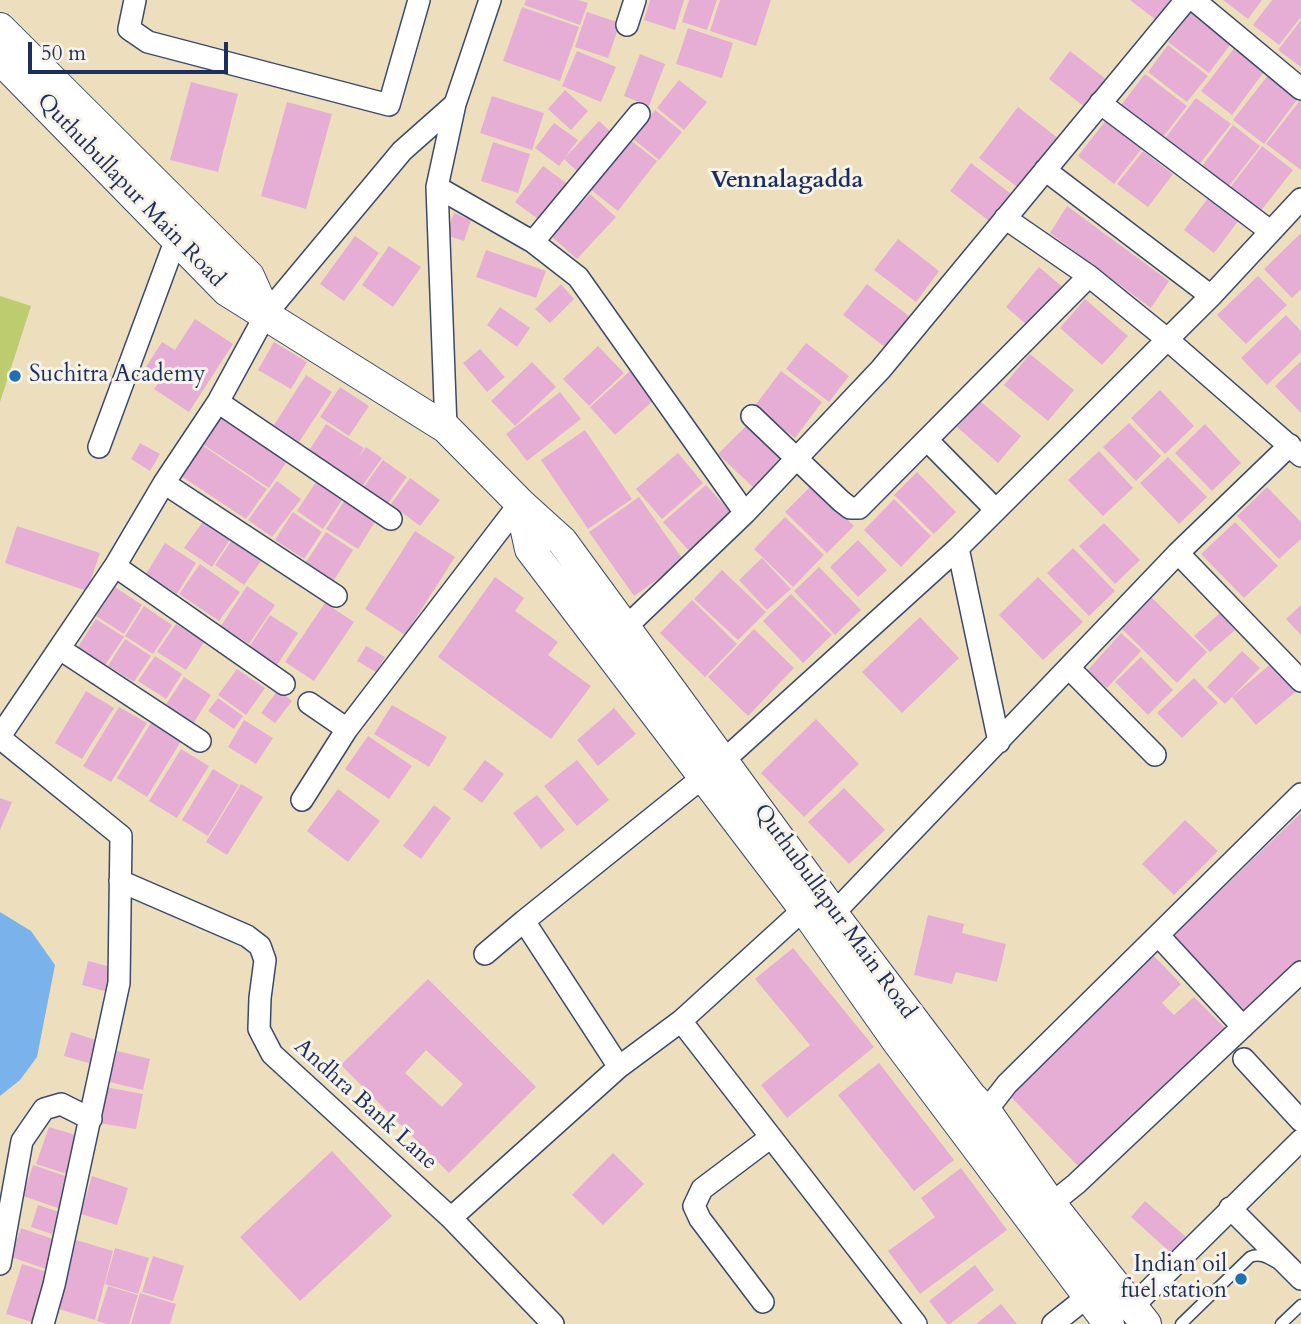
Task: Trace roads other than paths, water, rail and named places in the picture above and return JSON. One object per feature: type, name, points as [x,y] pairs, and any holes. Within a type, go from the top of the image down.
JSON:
[{"type":"main road","name":"Quthubullapur Main Road","points":[[0,28],[248,276],[266,314]]},
{"type":"main road","name":"Quthubullapur Main Road","points":[[0,60],[227,291],[446,428],[562,541],[626,627],[713,769],[804,909],[899,1044],[1087,1297],[1110,1324]]},
{"type":"main road","name":"Quthubullapur Main Road","points":[[520,503],[530,549],[833,914],[971,1096],[986,1111],[1051,1204],[1140,1315]]},
{"type":"street","points":[[135,0],[129,29],[148,42],[389,105],[419,0]]},
{"type":"street","points":[[446,428],[437,187],[455,104],[490,0]]},
{"type":"street","points":[[627,24],[635,0]]},
{"type":"street","points":[[626,627],[745,513],[881,369],[1186,0]]},
{"type":"street","points":[[1194,0],[1301,89]]},
{"type":"street","points":[[1100,103],[1270,230]]},
{"type":"street","points":[[43,1324],[91,1119],[119,983],[121,836],[0,737],[115,566],[164,483],[218,402],[266,314],[402,150],[455,104]]},
{"type":"street","points":[[533,242],[639,114]]},
{"type":"street","points":[[1045,170],[1211,296]]},
{"type":"street","points":[[437,187],[533,242],[578,277],[745,513]]},
{"type":"street","points":[[485,954],[713,769],[958,548],[1168,340],[1301,199]]},
{"type":"street","points":[[833,914],[1178,554],[1295,450],[1089,276],[1005,218]]},
{"type":"street","points":[[99,447],[176,239]]},
{"type":"street","points":[[752,415],[841,501],[850,508],[859,508],[1089,276]]},
{"type":"street","points":[[218,402],[391,519]]},
{"type":"street","points":[[927,440],[996,510]]},
{"type":"street","points":[[164,483],[335,596]]},
{"type":"street","points":[[302,800],[347,729],[520,503]]},
{"type":"street","points":[[958,548],[999,742]]},
{"type":"street","points":[[1178,554],[1301,681]]},
{"type":"street","points":[[115,566],[284,684]]},
{"type":"street","points":[[60,649],[200,741]]},
{"type":"street","points":[[1069,668],[1155,755]]},
{"type":"street","points":[[309,703],[347,729]]},
{"type":"street","points":[[986,1111],[1007,1084],[1301,794]]},
{"type":"street","name":"Andhra Bank Lane","points":[[120,881],[247,936],[260,946],[265,960],[259,1029],[272,1054],[451,1218],[553,1324]]},
{"type":"street","points":[[451,1218],[619,1067],[681,1021],[804,909]]},
{"type":"street","points":[[524,920],[619,1067]]},
{"type":"street","points":[[1158,935],[1243,1027]]},
{"type":"street","points":[[1051,1204],[1076,1184],[1301,972]]},
{"type":"street","points":[[681,1021],[916,1324]]},
{"type":"street","points":[[1244,1059],[1301,1121]]},
{"type":"street","points":[[0,1264],[22,1141],[44,1109],[61,1104],[91,1119]]},
{"type":"street","points":[[763,1302],[700,1219],[694,1206],[702,1189],[771,1137]]},
{"type":"street","points":[[1140,1315],[1230,1208],[1301,1140]]},
{"type":"street","points":[[1230,1208],[1301,1279]]},
{"type":"street","points":[[1053,1324],[1087,1297]]},
{"type":"lane","points":[[1181,1324],[1255,1255],[1275,1262],[1301,1289]]},
{"type":"lane","points":[[1281,1324],[1301,1305]]},
{"type":"water","points":[[0,912],[31,931],[55,965],[37,1057],[20,1080],[0,1096]]},
{"type":"place","name":"Suchitra Academy","points":[[15,376]]},
{"type":"place","name":"Indian oil fuel station","points":[[1241,1279]]},
{"type":"district","name":"Vennalagadda","points":[[787,181]]}]
